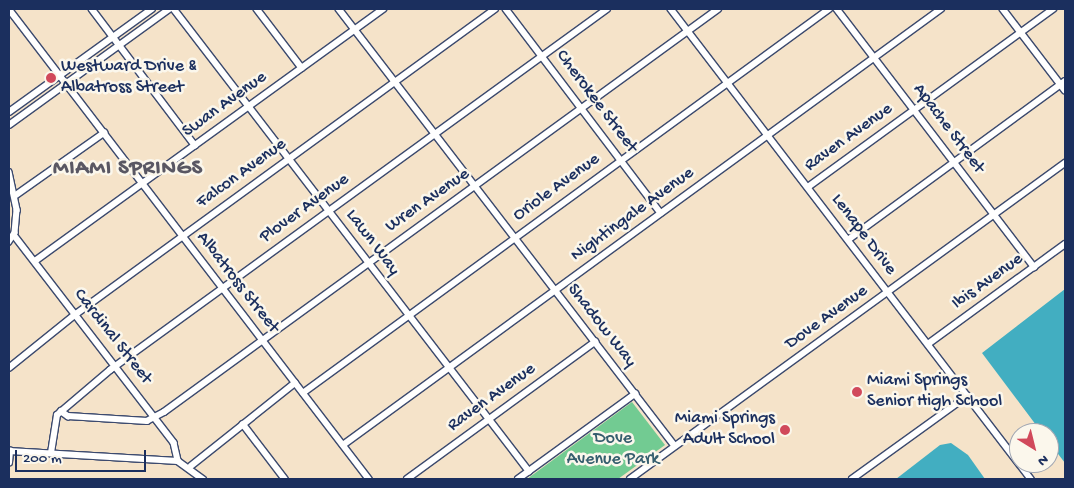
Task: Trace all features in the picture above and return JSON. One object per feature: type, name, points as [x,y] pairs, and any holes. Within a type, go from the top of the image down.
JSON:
[{"type":"street","name":"Albatross Street","points":[[9,9],[144,184],[294,384],[369,479]]},
{"type":"street","points":[[92,9],[195,145]]},
{"type":"street","points":[[9,112],[152,9]]},
{"type":"street","points":[[9,125],[169,9]]},
{"type":"street","name":"Lawn Way","points":[[174,9],[529,471]]},
{"type":"street","points":[[257,9],[302,68]]},
{"type":"street","name":"Shadow Way","points":[[339,9],[477,186],[554,290],[675,446]]},
{"type":"street","name":"Swan Avenue","points":[[35,261],[144,184],[383,9]]},
{"type":"street","name":"Falcon Avenue","points":[[9,368],[76,314],[495,9]]},
{"type":"street","name":"Cherokee Street","points":[[506,9],[661,213]]},
{"type":"street","name":"Plover Avenue","points":[[51,453],[52,424],[61,411],[115,366],[607,9]]},
{"type":"street","name":"Lenape Drive","points":[[671,9],[1031,479]]},
{"type":"street","name":"Wren Avenue","points":[[155,417],[368,262],[477,186],[718,9]]},
{"type":"street","name":"Oriole Avenue","points":[[303,393],[514,237],[829,9]]},
{"type":"street","name":"Apache Street","points":[[837,9],[1034,267]]},
{"type":"street","name":"Nightingale Avenue","points":[[343,445],[941,9]]},
{"type":"street","points":[[1002,9],[1063,82],[1065,90]]},
{"type":"street","name":"Raven Avenue","points":[[808,187],[1053,9]]},
{"type":"street","points":[[848,240],[1063,82]]},
{"type":"street","points":[[16,195],[104,133]]},
{"type":"street","name":"Dove Avenue","points":[[630,479],[1065,163]]},
{"type":"street","points":[[9,172],[16,195],[14,235],[9,242]]},
{"type":"street","name":"Cardinal Street","points":[[14,235],[155,417],[176,446],[178,461]]},
{"type":"street","name":"Ibis Avenue","points":[[928,344],[1065,244]]},
{"type":"street","name":"Raven Avenue","points":[[407,479],[595,342]]},
{"type":"street","points":[[191,466],[294,384]]},
{"type":"street","points":[[518,479],[635,394]]},
{"type":"street","points":[[852,479],[968,396]]},
{"type":"street","points":[[61,411],[68,416],[137,420],[155,417]]},
{"type":"street","points":[[243,424],[285,479]]},
{"type":"street","points":[[9,463],[9,451],[178,461],[191,466],[203,479]]},
{"type":"green space","name":"Dove Avenue Park","points":[[632,402],[665,445],[618,479],[527,479]]},
{"type":"water","points":[[1065,289],[1065,463],[1059,455],[1059,423],[1034,423],[982,353]]},
{"type":"water","points":[[951,443],[968,455],[985,479],[896,479],[940,445]]},
{"type":"place","name":"Westward Drive & Albatross Street","points":[[51,78]]},
{"type":"place","name":"Miami Springs Senior High School","points":[[857,392]]},
{"type":"place","name":"Miami Springs Adult School","points":[[785,430]]},
{"type":"district","name":"MIAMI SPRINGS","points":[[128,170]]}]
